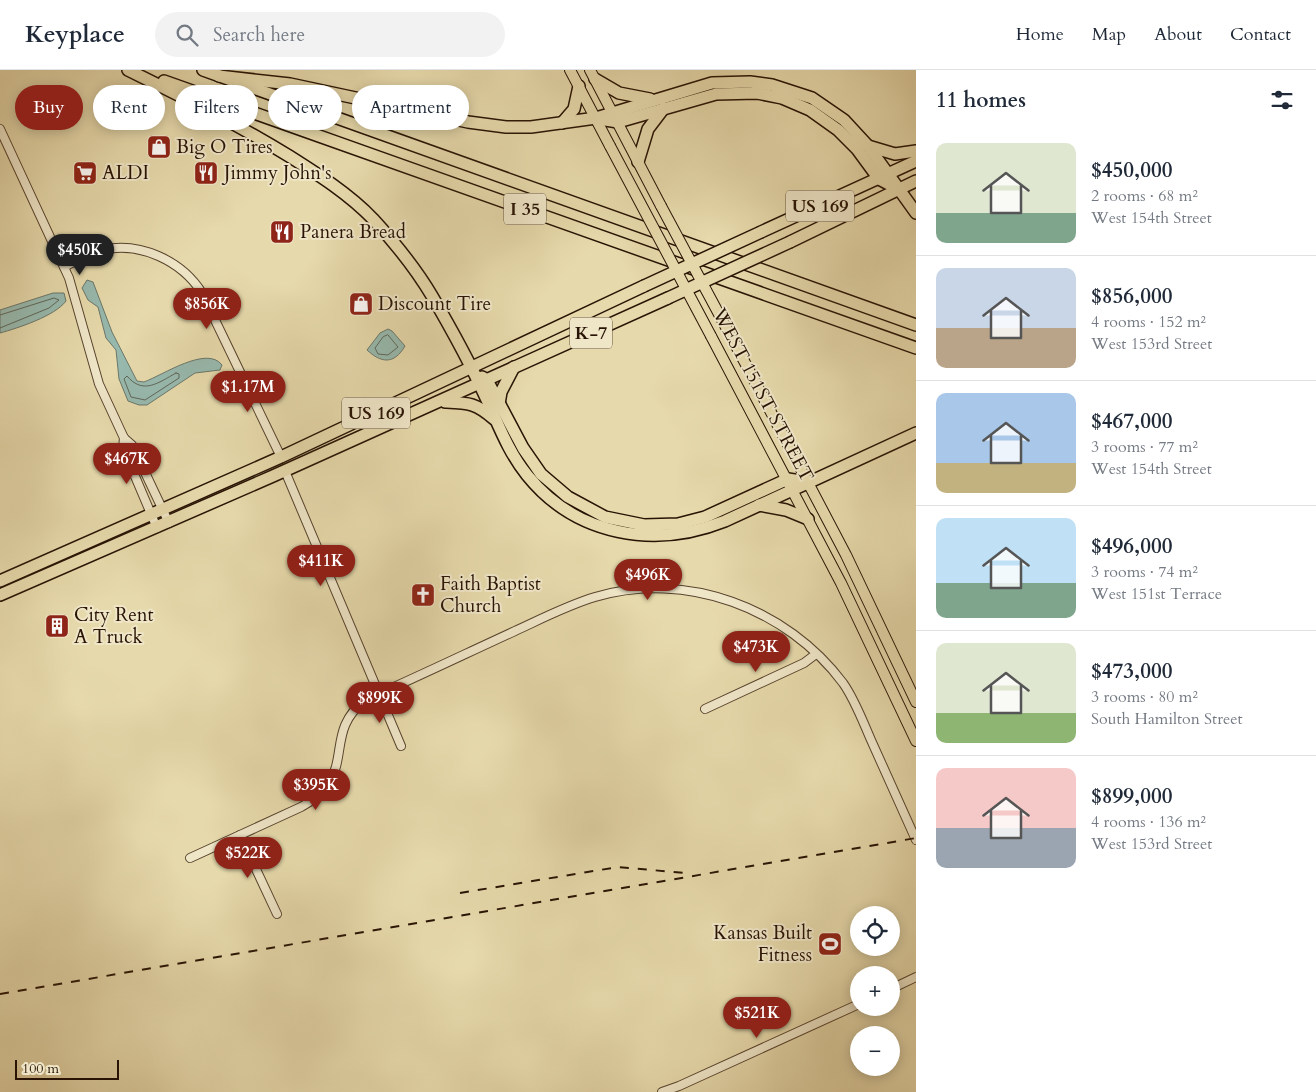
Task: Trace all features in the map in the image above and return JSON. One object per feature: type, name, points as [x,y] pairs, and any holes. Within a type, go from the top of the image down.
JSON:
[{"type":"highway","points":[[128,70],[231,121],[307,168],[356,203],[385,233],[421,278],[471,369],[499,404],[532,462],[554,486],[586,509],[620,521],[662,525],[692,521],[790,484],[809,482],[916,433]]},
{"type":"highway","name":"I 35","points":[[134,70],[916,348]]},
{"type":"highway","name":"I 35","points":[[203,70],[916,325]]},
{"type":"highway","points":[[592,74],[619,93],[654,100]]},
{"type":"highway","points":[[219,76],[290,84],[486,125],[531,127],[596,118],[615,118],[664,108],[716,94],[757,93],[782,98],[810,110],[838,130],[884,177],[900,189],[916,213]]},
{"type":"highway","points":[[615,118],[654,100],[712,83],[732,81],[772,85],[794,91],[825,106],[844,120],[868,146],[884,177]]},
{"type":"highway","points":[[562,123],[574,109],[578,86]]},
{"type":"highway","points":[[638,162],[648,129],[664,108]]},
{"type":"highway","points":[[868,146],[895,154],[916,151]]},
{"type":"highway","points":[[884,177],[916,161]]},
{"type":"highway","name":"US 169","points":[[0,581],[281,457],[644,286],[884,177]]},
{"type":"highway","name":"K-7","points":[[441,401],[790,242],[916,182]]},
{"type":"highway","points":[[499,404],[501,392],[514,367]]},
{"type":"highway","points":[[483,383],[495,421]]},
{"type":"highway","name":"US 169","points":[[0,595],[157,528],[441,401],[479,406],[495,421],[519,464],[543,492],[574,514],[609,530],[646,536],[684,534],[710,527],[759,505],[790,484]]},
{"type":"highway","points":[[759,505],[786,510],[808,519]]},
{"type":"main road","name":"WEST 151ST STREET","points":[[570,70],[790,484],[916,741]]},
{"type":"main road","name":"WEST 151ST STREET","points":[[592,74],[809,482],[860,582],[916,702]]},
{"type":"street","points":[[0,129],[64,267],[78,306],[92,363],[124,438],[132,445],[168,523]]},
{"type":"street","points":[[64,267],[95,252],[115,248],[148,252],[173,263],[183,270],[202,293],[281,457]]},
{"type":"street","points":[[124,438],[123,448],[157,528]]},
{"type":"street","points":[[285,471],[401,746]]},
{"type":"street","points":[[190,858],[301,808],[317,797],[328,784],[335,767],[340,736],[345,722],[355,708],[364,700],[595,597],[630,590],[677,588],[723,598],[754,609],[790,630],[816,654],[843,684],[852,700],[916,840]]},
{"type":"street","points":[[706,709],[804,663],[816,654]]},
{"type":"street","points":[[240,835],[277,914]]},
{"type":"street","points":[[900,985],[916,977]]},
{"type":"street","points":[[662,1092],[686,1083],[850,1008]]},
{"type":"water","points":[[87,280],[93,282],[112,332],[137,381],[144,382],[184,363],[206,358],[215,360],[222,365],[220,370],[195,373],[147,405],[139,405],[128,401],[119,379],[116,350],[106,338],[98,307],[88,300],[82,288]]},
{"type":"water","points":[[53,293],[64,293],[66,301],[54,312],[36,321],[0,333],[0,310]]},
{"type":"water","points":[[388,329],[405,346],[392,359],[377,358],[367,350],[380,333]]},
{"type":"railway","points":[[0,994],[916,838]]},
{"type":"railway","points":[[460,893],[618,867],[685,873]]},
{"type":"place","name":"Big O Tires","points":[[159,147]]},
{"type":"place","name":"ALDI","points":[[85,173]]},
{"type":"place","name":"Jimmy John's","points":[[206,173]]},
{"type":"place","name":"Panera Bread","points":[[282,232]]},
{"type":"place","name":"Discount Tire","points":[[361,304]]},
{"type":"place","name":"Faith Baptist Church","points":[[423,595]]},
{"type":"place","name":"City Rent A Truck","points":[[57,626]]},
{"type":"place","name":"Kansas Built Fitness","points":[[830,944]]}]
